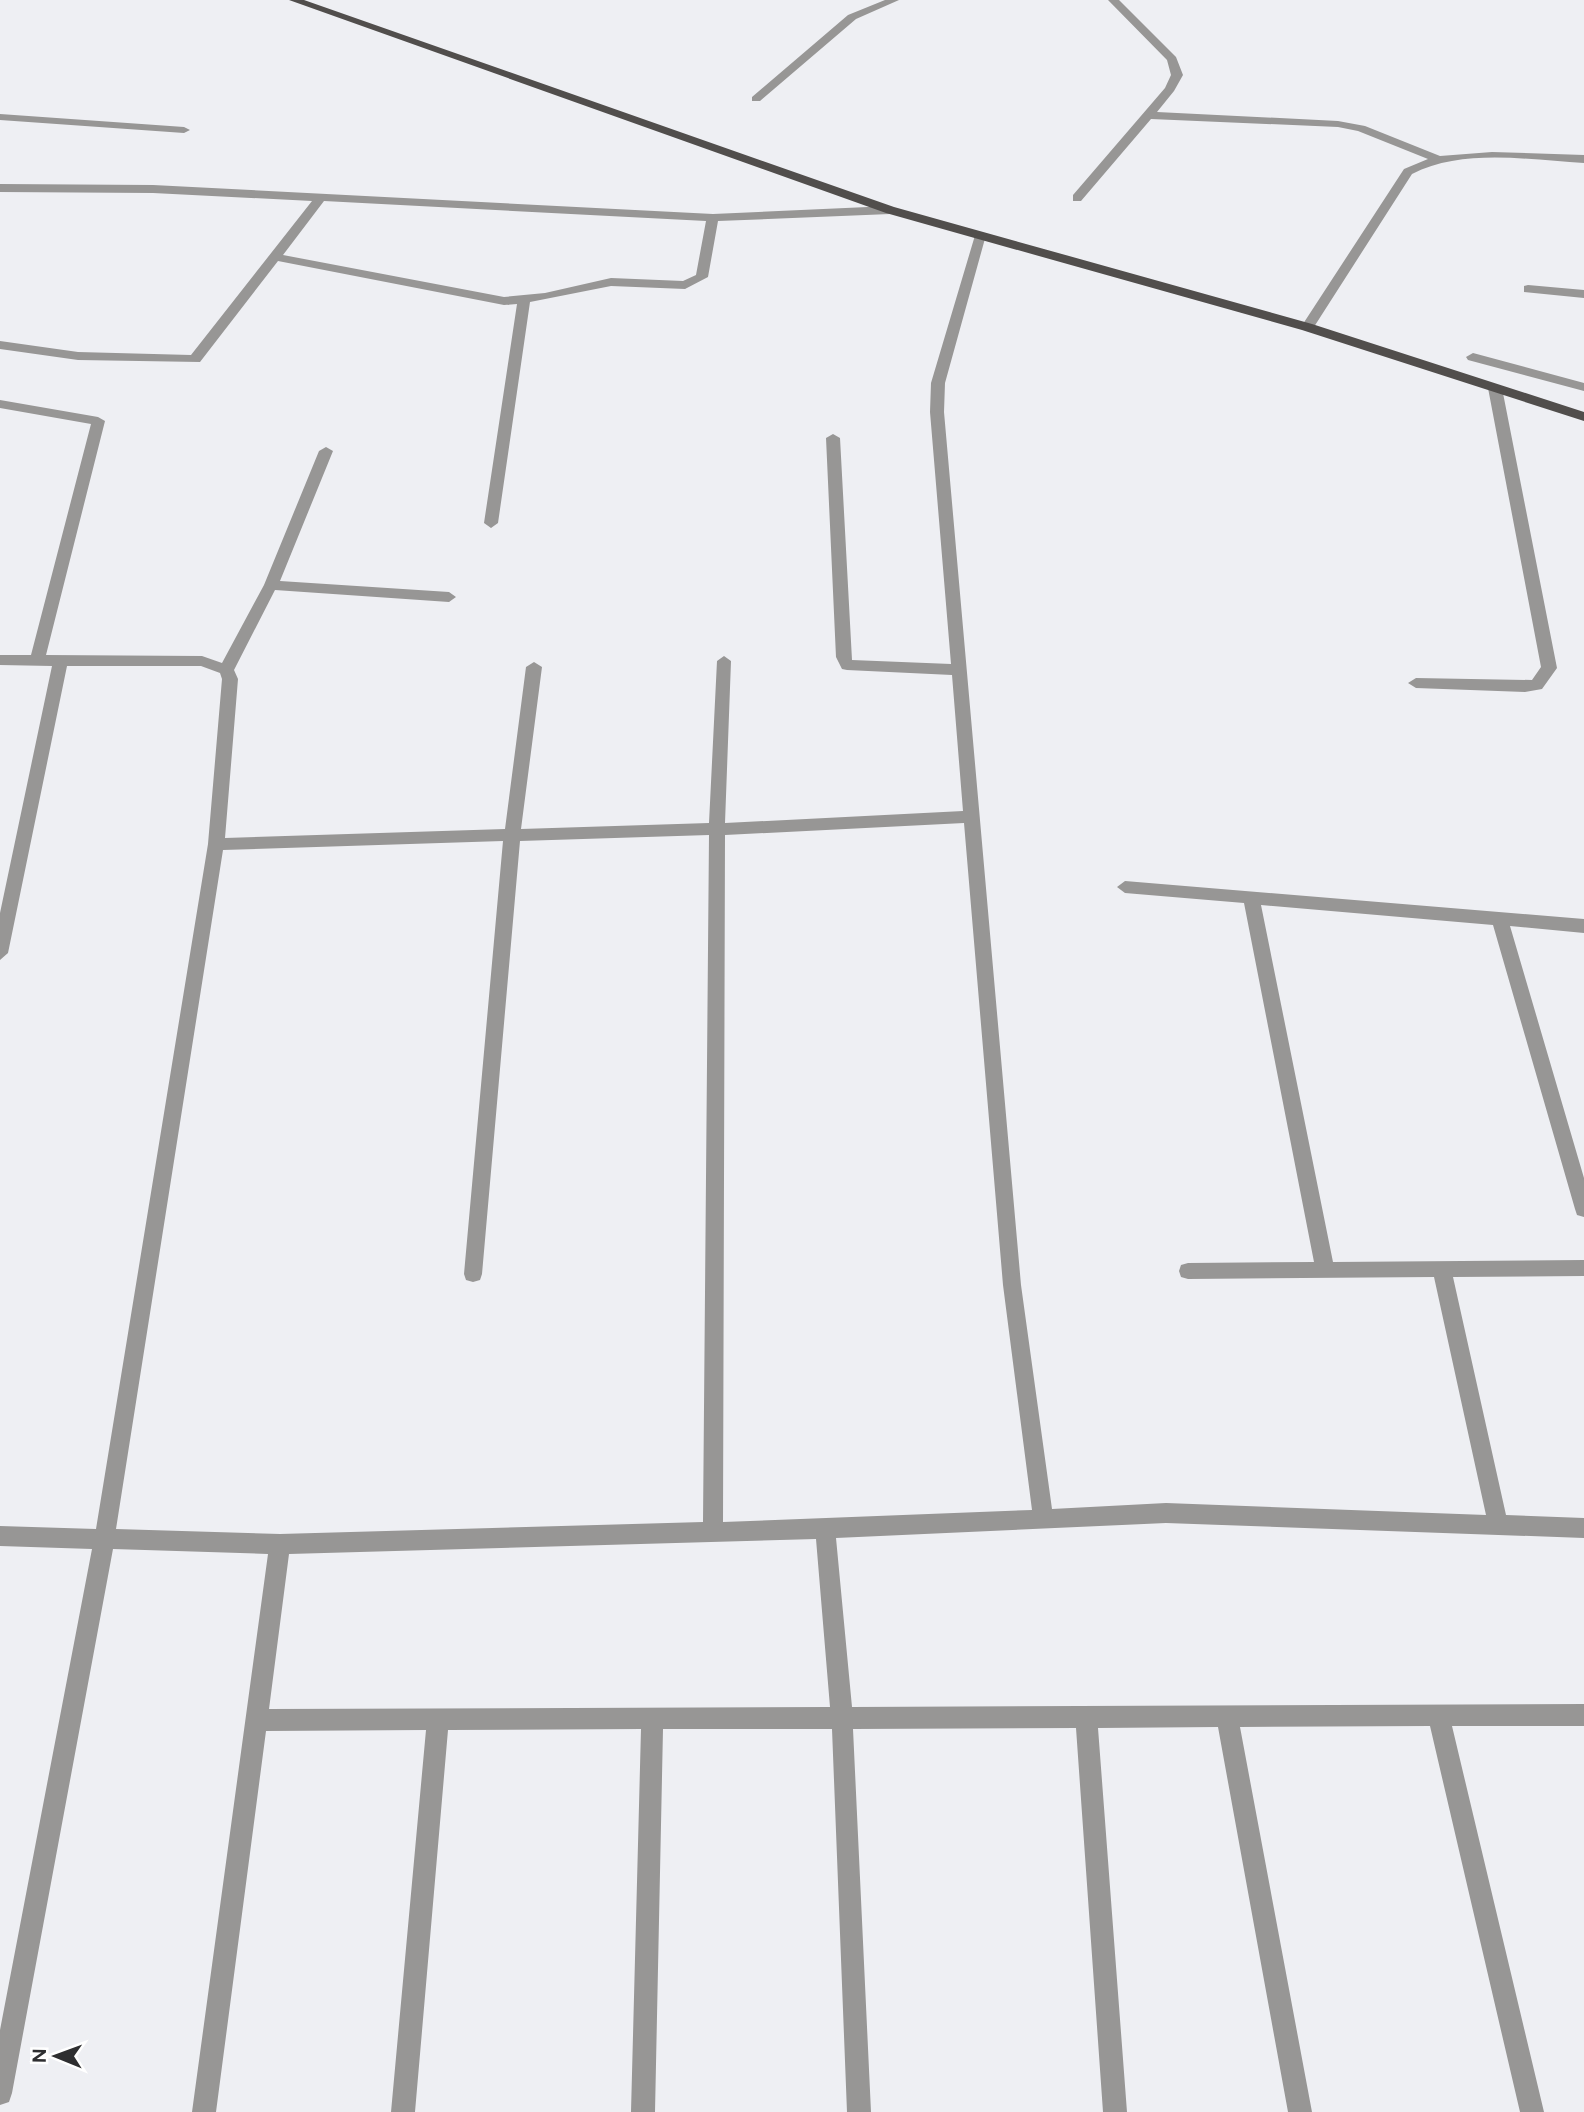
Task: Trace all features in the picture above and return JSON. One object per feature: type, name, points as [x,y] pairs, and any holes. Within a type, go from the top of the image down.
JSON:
[{"type":"main road","points":[[294,0],[890,210],[1307,327],[1584,417]]},
{"type":"street","points":[[756,99],[852,17],[894,0]]},
{"type":"street","points":[[1077,198],[1170,89],[1177,75],[1172,59],[1113,0]]},
{"type":"street","points":[[1148,115],[1338,124],[1361,128],[1435,158]]},
{"type":"street","points":[[0,117],[184,130]]},
{"type":"street","points":[[1307,327],[1409,172],[1419,163],[1435,158],[1584,159]]},
{"type":"street","points":[[0,188],[153,189],[713,219],[890,210]]},
{"type":"street","points":[[0,345],[78,356],[195,359],[320,198]]},
{"type":"street","points":[[276,257],[503,301],[524,300],[611,282],[685,285],[695,283],[702,277],[713,219]]},
{"type":"street","points":[[980,235],[938,383],[936,412],[1012,1285],[1043,1518]]},
{"type":"street","points":[[1528,289],[1584,293]]},
{"type":"street","points":[[491,523],[524,300]]},
{"type":"street","points":[[1473,357],[1584,387]]},
{"type":"street","points":[[1416,683],[1525,687],[1537,685],[1549,668],[1495,388]]},
{"type":"street","points":[[0,404],[98,421],[37,660]]},
{"type":"street","points":[[833,438],[843,657],[847,665],[959,670]]},
{"type":"street","points":[[226,670],[271,585],[326,451]]},
{"type":"street","points":[[271,585],[449,597]]},
{"type":"street","points":[[0,953],[3,925],[61,659]]},
{"type":"street","points":[[0,660],[202,661],[226,670],[230,680],[216,844],[105,1537],[0,2093]]},
{"type":"street","points":[[713,1531],[717,829],[724,661]]},
{"type":"street","points":[[473,1274],[512,835],[534,667]]},
{"type":"street","points":[[216,844],[717,829],[971,817]]},
{"type":"street","points":[[1125,887],[1584,926]]},
{"type":"street","points":[[1251,897],[1325,1270]]},
{"type":"street","points":[[1499,918],[1584,1209]]},
{"type":"street","points":[[1188,1271],[1584,1268]]},
{"type":"street","points":[[1442,1269],[1498,1525]]},
{"type":"street","points":[[0,1536],[280,1544],[825,1529],[1166,1513],[1584,1528]]},
{"type":"street","points":[[825,1529],[842,1718],[859,2112]]},
{"type":"street","points":[[204,2112],[280,1544]]},
{"type":"street","points":[[1438,1715],[1532,2112]]},
{"type":"street","points":[[256,1720],[1584,1715]]},
{"type":"street","points":[[1227,1716],[1300,2112]]},
{"type":"street","points":[[1086,1717],[1115,2112]]},
{"type":"street","points":[[643,2112],[652,1718]]},
{"type":"street","points":[[403,2112],[438,1719]]}]
